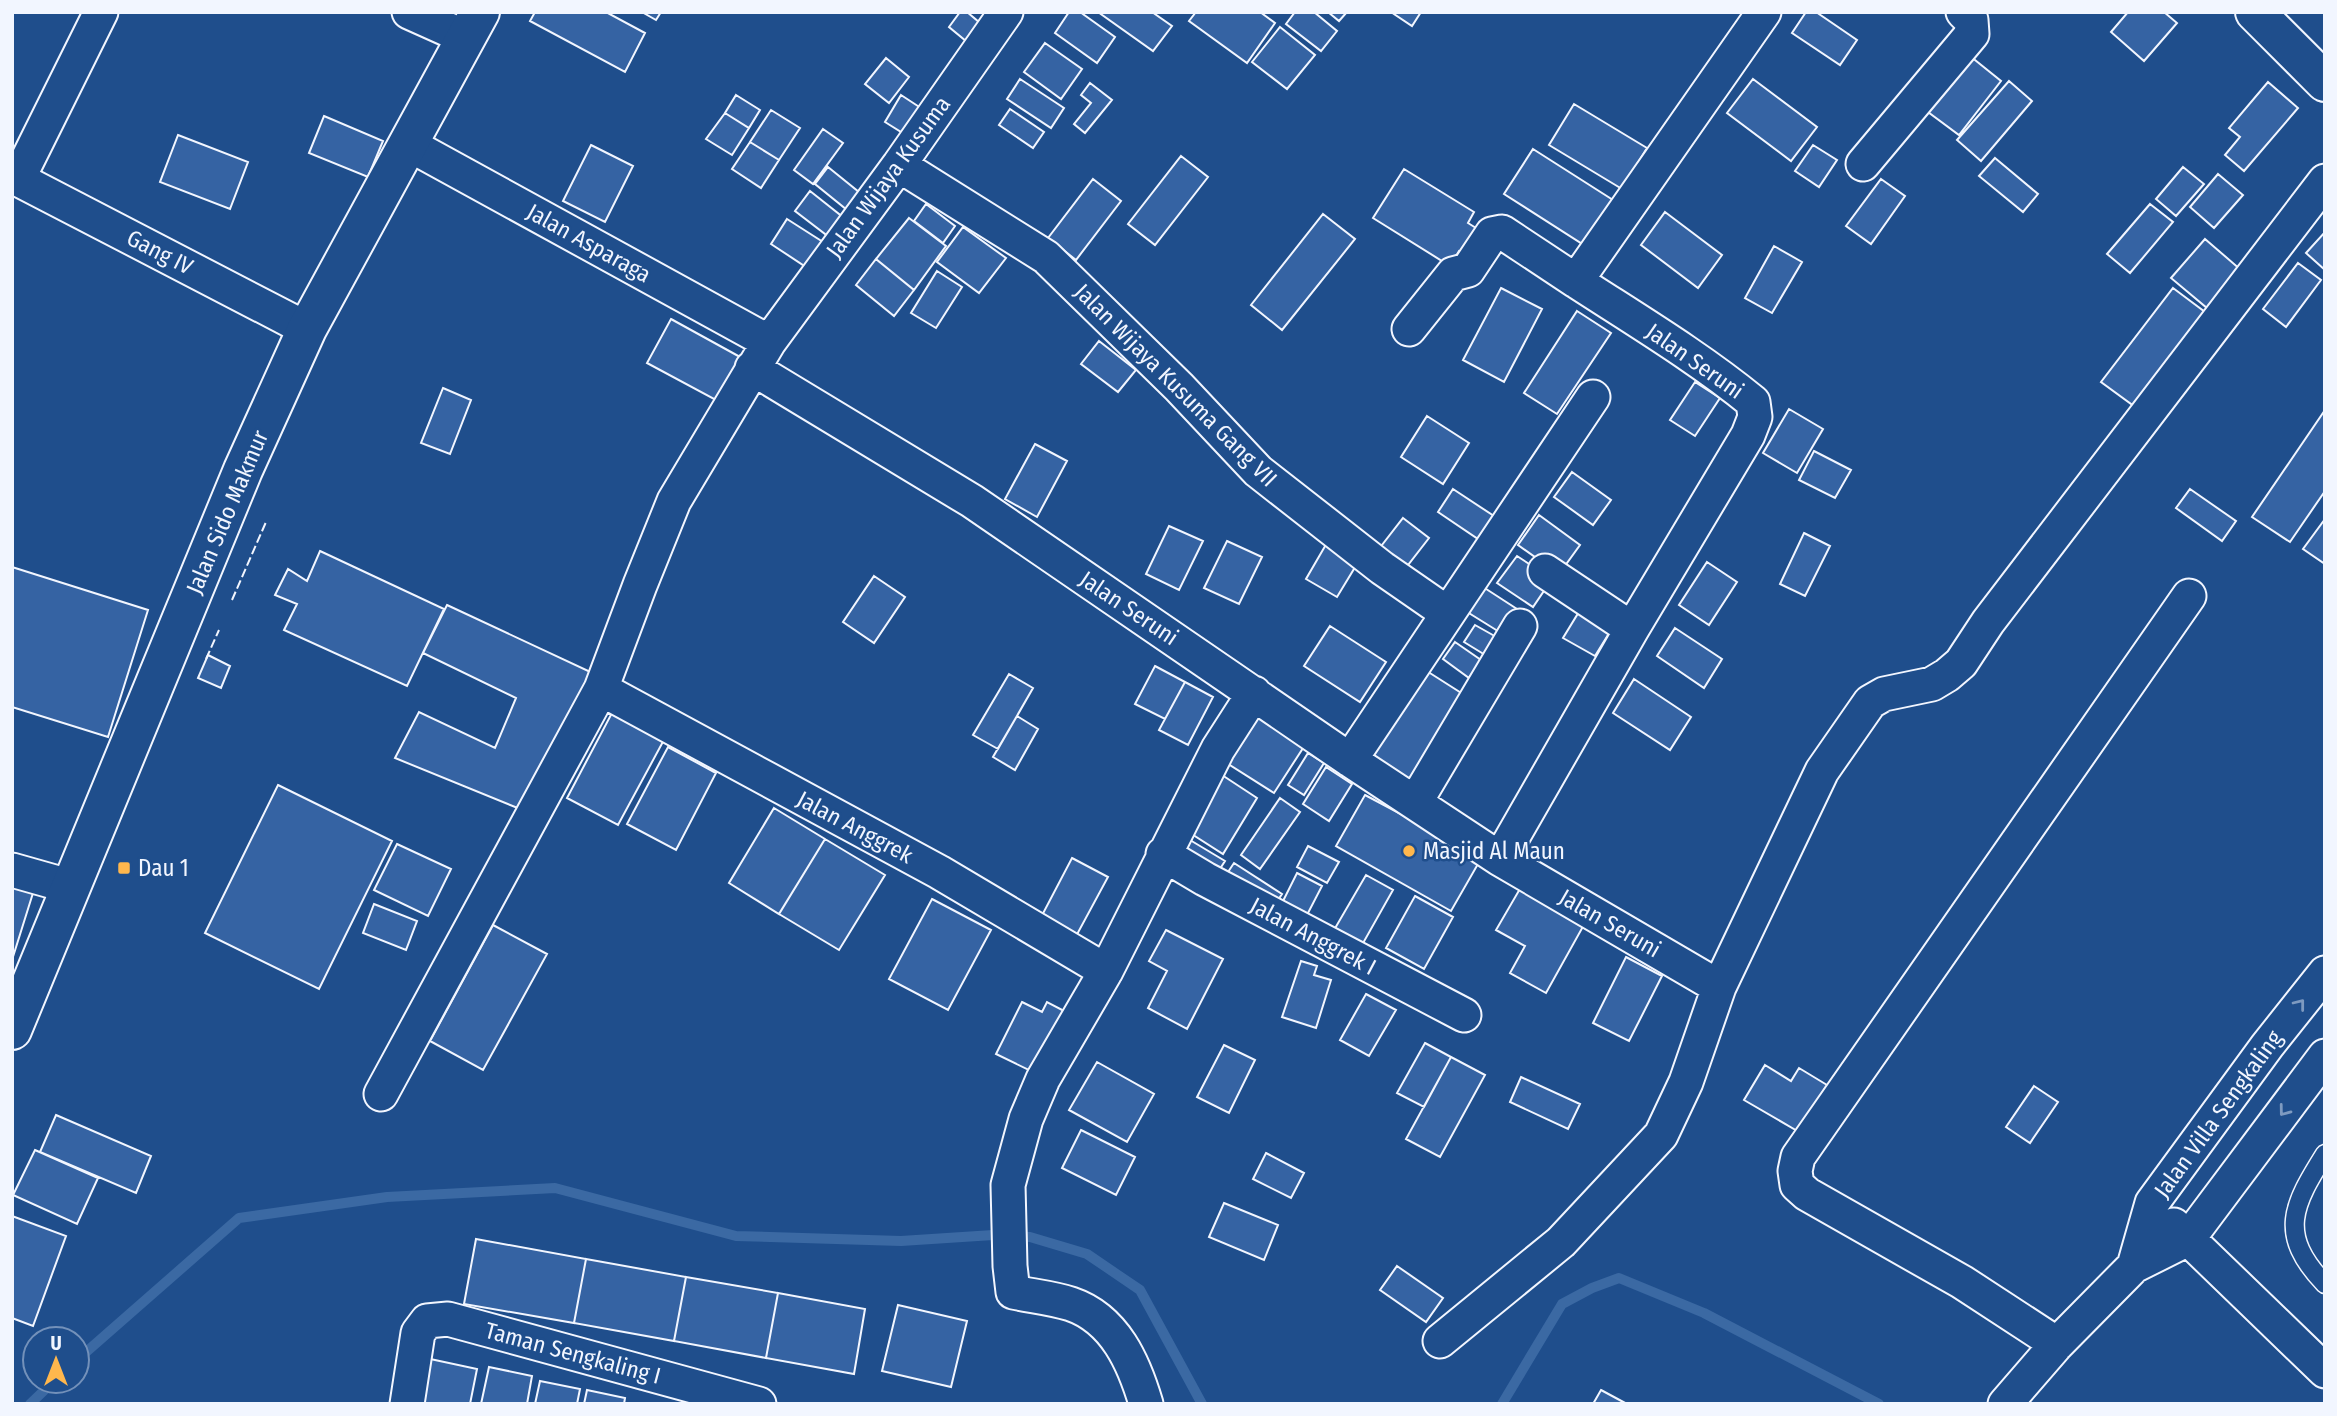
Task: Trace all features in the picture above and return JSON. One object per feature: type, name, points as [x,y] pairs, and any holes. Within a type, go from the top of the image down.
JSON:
[{"type":"main road","points":[[2255,12],[2325,82]]},
{"type":"main road","name":"Jalan Sido Makmur","points":[[12,1030],[243,470],[307,329],[410,145],[473,25]]},
{"type":"street","points":[[15,178],[101,12]]},
{"type":"street","points":[[409,12],[473,25]]},
{"type":"street","name":"Jalan Wijaya Kusuma","points":[[381,1094],[601,690],[674,501],[761,355],[1006,12]]},
{"type":"street","points":[[1409,329],[1453,274],[1468,270],[1492,234],[1497,232],[1502,232],[1576,281],[1764,12]]},
{"type":"street","points":[[1863,164],[1972,34],[1971,20],[1963,12]]},
{"type":"street","name":"Jalan Asparaga","points":[[410,145],[761,355]]},
{"type":"street","name":"Jalan Wijaya Kusuma Gang VII","points":[[899,164],[1046,257],[1179,387],[1258,471],[1382,568],[1447,613]]},
{"type":"street","name":"Gang IV","points":[[15,178],[307,329]]},
{"type":"street","points":[[1440,1341],[1560,1242],[1661,1135],[1686,1082],[1719,987],[1822,771],[1870,702],[1884,694],[1932,684],[1961,663],[1988,622],[2325,181]]},
{"type":"street","name":"Jalan Seruni","points":[[1500,859],[1748,435],[1755,417],[1753,402],[1680,348],[1576,281]]},
{"type":"street","name":"Jalan Seruni","points":[[761,355],[1350,760],[1416,801],[1500,859],[1719,987]]},
{"type":"street","points":[[1350,760],[1593,397]]},
{"type":"street","points":[[1545,571],[1633,629]]},
{"type":"street","points":[[2050,1351],[1962,1282],[1807,1194],[1797,1185],[1795,1171],[1798,1157],[2189,596]]},
{"type":"street","points":[[1416,801],[1520,626]]},
{"type":"street","name":"Jalan Anggrek","points":[[601,690],[939,872],[1106,971]]},
{"type":"street","points":[[1146,1404],[1136,1369],[1106,1323],[1073,1304],[1013,1292],[1008,1185],[1026,1119],[1043,1079],[1106,971],[1218,748],[1254,692]]},
{"type":"street","name":"Jalan Anggrek I","points":[[1163,854],[1205,879],[1464,1015]]},
{"type":"street","points":[[12,870],[72,887]]},
{"type":"street","name":"Jalan Villa Sengkaling","points":[[2134,1266],[2152,1203],[2267,1046],[2325,973]]},
{"type":"street","name":"Jalan Villa Sengkaling","points":[[2005,1404],[2050,1351],[2134,1266],[2188,1239],[2325,1056]]},
{"type":"street","points":[[2152,1203],[2325,1371]]},
{"type":"street","name":"Taman Sengkaling I","points":[[407,1404],[418,1333],[427,1321],[447,1320],[759,1404]]},
{"type":"lane","points":[[2325,1154],[2300,1193],[2295,1210],[2295,1230],[2300,1250],[2312,1271],[2325,1284]]},
{"type":"building","points":[[535,12],[606,12],[645,33],[625,72],[530,21]]},
{"type":"building","points":[[642,12],[661,12],[656,20]]},
{"type":"building","points":[[960,12],[967,12],[986,28],[972,46],[949,27]]},
{"type":"building","points":[[1069,12],[1080,12],[1115,37],[1097,63],[1055,33]]},
{"type":"building","points":[[1098,12],[1152,12],[1172,26],[1153,51]]},
{"type":"building","points":[[1196,12],[1260,12],[1275,23],[1247,63],[1189,21]]},
{"type":"building","points":[[1295,12],[1314,12],[1337,31],[1321,51],[1286,24]]},
{"type":"building","points":[[1328,12],[1347,12],[1339,21]]},
{"type":"building","points":[[1391,12],[1421,12],[1412,26]]},
{"type":"building","points":[[1806,12],[1816,12],[1857,40],[1840,65],[1792,33]]},
{"type":"building","points":[[2128,12],[2164,12],[2177,23],[2144,61],[2111,32]]},
{"type":"building","points":[[1280,27],[1315,55],[1287,89],[1252,62]]},
{"type":"building","points":[[1045,43],[1082,69],[1061,99],[1024,72]]},
{"type":"building","points":[[1970,56],[2001,81],[1959,135],[1928,112]]},
{"type":"building","points":[[886,58],[909,77],[889,103],[865,84]]},
{"type":"building","points":[[1020,79],[1064,108],[1051,128],[1007,99]]},
{"type":"building","points":[[1753,79],[1817,127],[1791,161],[1727,113]]},
{"type":"building","points":[[2009,81],[2032,101],[1981,161],[1957,140]]},
{"type":"building","points":[[2268,82],[2298,108],[2244,171],[2225,155],[2240,137],[2229,128]]},
{"type":"building","points":[[1090,83],[1112,100],[1085,133],[1074,124],[1091,103],[1081,95]]},
{"type":"building","points":[[736,95],[760,110],[749,128],[725,113]]},
{"type":"building","points":[[901,95],[930,114],[914,140],[885,122]]},
{"type":"building","points":[[1574,104],[1647,148],[1622,189],[1549,145]]},
{"type":"building","points":[[1010,109],[1044,132],[1033,148],[999,125]]},
{"type":"building","points":[[771,110],[800,128],[779,160],[750,142]]},
{"type":"building","points":[[725,113],[749,128],[732,155],[706,139]]},
{"type":"building","points":[[324,116],[383,141],[368,177],[309,153]]},
{"type":"building","points":[[823,129],[843,143],[813,184],[794,170]]},
{"type":"building","points":[[178,135],[248,162],[230,209],[160,182]]},
{"type":"building","points":[[750,142],[779,160],[761,188],[732,169]]},
{"type":"building","points":[[591,145],[633,166],[605,222],[563,201]]},
{"type":"building","points":[[1813,145],[1837,160],[1819,187],[1795,171]]},
{"type":"building","points":[[1533,149],[1613,200],[1584,245],[1504,194]]},
{"type":"building","points":[[1181,156],[1208,177],[1155,245],[1128,224]]},
{"type":"building","points":[[1995,158],[2038,194],[2023,212],[1979,176]]},
{"type":"building","points":[[828,167],[870,201],[857,218],[815,184]]},
{"type":"building","points":[[2183,167],[2204,184],[2176,216],[2156,199]]},
{"type":"building","points":[[1404,169],[1474,212],[1468,223],[1484,233],[1469,257],[1459,251],[1450,266],[1373,218]]},
{"type":"building","points":[[2218,174],[2243,195],[2214,228],[2190,207]]},
{"type":"building","points":[[1093,179],[1121,201],[1076,260],[1048,238]]},
{"type":"building","points":[[1881,179],[1905,196],[1871,244],[1846,226]]},
{"type":"building","points":[[810,191],[844,218],[829,237],[795,211]]},
{"type":"building","points":[[926,204],[955,226],[943,243],[914,221]]},
{"type":"building","points":[[2150,204],[2173,222],[2130,273],[2107,254]]},
{"type":"building","points":[[1665,212],[1722,255],[1698,288],[1641,245]]},
{"type":"building","points":[[1323,214],[1355,239],[1282,330],[1251,305]]},
{"type":"building","points":[[909,218],[946,246],[914,290],[876,259]]},
{"type":"building","points":[[787,219],[823,242],[806,267],[771,244]]},
{"type":"building","points":[[963,227],[1006,258],[979,293],[937,262]]},
{"type":"building","points":[[2325,232],[2325,270],[2306,253]]},
{"type":"building","points":[[2205,239],[2241,270],[2207,308],[2171,278]]},
{"type":"building","points":[[1774,246],[1802,262],[1772,313],[1745,298]]},
{"type":"building","points":[[876,259],[914,290],[894,316],[856,285]]},
{"type":"building","points":[[2298,263],[2321,280],[2286,327],[2263,309]]},
{"type":"building","points":[[937,271],[962,287],[936,328],[911,313]]},
{"type":"building","points":[[1501,288],[1542,309],[1504,382],[1463,360]]},
{"type":"building","points":[[2173,288],[2209,315],[2138,409],[2101,382]]},
{"type":"building","points":[[1577,311],[1611,333],[1557,414],[1524,393]]},
{"type":"building","points":[[671,319],[751,363],[727,406],[647,363]]},
{"type":"building","points":[[1099,341],[1136,370],[1118,392],[1081,364]]},
{"type":"building","points":[[1695,382],[1720,398],[1695,436],[1670,420]]},
{"type":"building","points":[[443,388],[471,400],[450,454],[421,443]]},
{"type":"building","points":[[1789,409],[1823,429],[1797,473],[1763,453]]},
{"type":"building","points":[[2325,410],[2325,491],[2290,542],[2252,517]]},
{"type":"building","points":[[1427,416],[1469,443],[1443,484],[1401,457]]},
{"type":"building","points":[[1035,444],[1067,461],[1037,517],[1005,499]]},
{"type":"building","points":[[1814,451],[1851,470],[1835,498],[1799,480]]},
{"type":"building","points":[[1572,472],[1611,500],[1593,525],[1554,497]]},
{"type":"building","points":[[1453,489],[1500,520],[1484,543],[1438,512]]},
{"type":"building","points":[[2190,489],[2236,521],[2222,541],[2176,508]]},
{"type":"building","points":[[1539,515],[1580,545],[1559,574],[1518,545]]},
{"type":"building","points":[[1403,518],[1429,538],[1401,574],[1375,554]]},
{"type":"building","points":[[2325,519],[2325,564],[2303,549]]},
{"type":"building","points":[[1169,526],[1203,541],[1179,590],[1146,574]]},
{"type":"building","points":[[1804,533],[1830,546],[1805,596],[1780,584]]},
{"type":"building","points":[[1227,541],[1262,557],[1239,604],[1204,588]]},
{"type":"building","points":[[1328,541],[1360,559],[1337,597],[1306,579]]},
{"type":"building","points":[[320,551],[444,609],[407,686],[284,630],[297,604],[275,595],[288,569],[307,581]]},
{"type":"building","points":[[1517,556],[1552,579],[1533,607],[1497,583]]},
{"type":"building","points":[[1707,562],[1737,582],[1709,625],[1679,605]]},
{"type":"building","points":[[12,567],[148,610],[108,737],[12,707]]},
{"type":"building","points":[[874,576],[905,597],[874,643],[843,622]]},
{"type":"building","points":[[1480,585],[1517,609],[1501,633],[1464,610]]},
{"type":"building","points":[[1585,602],[1616,622],[1595,656],[1563,638]]},
{"type":"building","points":[[447,605],[599,676],[525,811],[395,758],[419,712],[495,748],[516,698],[423,653]]},
{"type":"building","points":[[1475,625],[1507,643],[1495,661],[1464,642]]},
{"type":"building","points":[[1330,626],[1386,662],[1360,702],[1304,666]]},
{"type":"building","points":[[1675,628],[1722,659],[1704,688],[1657,656]]},
{"type":"building","points":[[1455,642],[1481,660],[1469,678],[1443,659]]},
{"type":"building","points":[[208,655],[230,666],[221,688],[198,678]]},
{"type":"building","points":[[1155,666],[1185,682],[1165,719],[1135,704]]},
{"type":"building","points":[[1422,668],[1466,696],[1408,785],[1364,756]]},
{"type":"building","points":[[1009,674],[1033,688],[998,749],[973,735]]},
{"type":"building","points":[[1634,679],[1691,717],[1670,750],[1613,713]]},
{"type":"building","points":[[1185,682],[1213,697],[1188,745],[1159,730]]},
{"type":"building","points":[[613,711],[665,738],[618,825],[567,798]]},
{"type":"building","points":[[1256,714],[1305,745],[1274,793],[1225,762]]},
{"type":"building","points":[[1017,716],[1038,729],[1015,770],[993,757]]},
{"type":"building","points":[[668,747],[716,773],[676,850],[627,824]]},
{"type":"building","points":[[1308,753],[1324,763],[1304,795],[1288,785]]},
{"type":"building","points":[[1326,767],[1352,784],[1329,821],[1303,804]]},
{"type":"building","points":[[1222,775],[1257,798],[1223,854],[1187,831]]},
{"type":"building","points":[[278,785],[392,841],[319,989],[205,933]]},
{"type":"building","name":"Masjid Al Maun","points":[[1365,795],[1482,857],[1451,911],[1336,846]]},
{"type":"building","points":[[1280,798],[1300,812],[1260,869],[1241,855]]},
{"type":"building","points":[[774,808],[825,839],[779,914],[729,883]]},
{"type":"building","points":[[1185,837],[1225,861],[1214,878],[1175,855]]},
{"type":"building","points":[[825,839],[885,875],[839,950],[779,914]]},
{"type":"building","points":[[397,844],[451,869],[428,916],[374,890]]},
{"type":"building","points":[[1308,846],[1339,862],[1327,883],[1297,867]]},
{"type":"building","points":[[1072,858],[1108,877],[1074,940],[1039,921]]},
{"type":"building","points":[[1234,863],[1282,894],[1270,912],[1222,881]]},
{"type":"building","points":[[1297,873],[1322,886],[1307,915],[1282,903]]},
{"type":"building","points":[[1366,875],[1393,890],[1362,945],[1334,930]]},
{"type":"building","points":[[12,887],[33,893],[12,960]]},
{"type":"building","points":[[1521,887],[1585,923],[1546,993],[1510,973],[1525,946],[1496,930]]},
{"type":"building","points":[[1415,896],[1453,917],[1424,969],[1386,948]]},
{"type":"building","points":[[932,899],[991,930],[948,1010],[889,979]]},
{"type":"building","points":[[374,904],[417,921],[406,950],[363,933]]},
{"type":"building","points":[[493,925],[547,954],[483,1070],[430,1041]]},
{"type":"building","points":[[1166,930],[1223,959],[1187,1029],[1148,1008],[1167,971],[1149,961]]},
{"type":"building","points":[[1626,957],[1662,976],[1629,1041],[1593,1023]]},
{"type":"building","points":[[1301,961],[1317,966],[1314,975],[1331,980],[1316,1028],[1282,1017]]},
{"type":"building","points":[[1366,994],[1396,1010],[1369,1056],[1340,1040]]},
{"type":"building","points":[[1022,1002],[1042,1012],[1047,1002],[1068,1013],[1037,1074],[996,1054]]},
{"type":"building","points":[[1425,1043],[1451,1057],[1424,1107],[1397,1093]]},
{"type":"building","points":[[1224,1045],[1255,1060],[1229,1113],[1197,1097]]},
{"type":"building","points":[[1451,1057],[1485,1075],[1440,1157],[1406,1139]]},
{"type":"building","points":[[1097,1062],[1154,1094],[1127,1142],[1069,1110]]},
{"type":"building","points":[[1765,1065],[1791,1081],[1799,1068],[1827,1085],[1799,1132],[1744,1100]]},
{"type":"building","points":[[1521,1077],[1580,1104],[1568,1129],[1510,1102]]},
{"type":"building","points":[[2034,1086],[2058,1102],[2030,1143],[2006,1127]]},
{"type":"building","points":[[56,1115],[151,1156],[136,1193],[40,1152]]},
{"type":"building","points":[[1081,1130],[1135,1157],[1116,1195],[1062,1168]]},
{"type":"building","points":[[35,1150],[98,1178],[77,1224],[13,1195]]},
{"type":"building","points":[[1266,1153],[1304,1173],[1291,1198],[1253,1179]]},
{"type":"building","points":[[1224,1203],[1278,1225],[1264,1260],[1209,1237]]},
{"type":"building","points":[[12,1216],[66,1236],[33,1325],[12,1318]]},
{"type":"building","points":[[476,1239],[586,1259],[574,1323],[464,1304]]},
{"type":"building","points":[[586,1259],[686,1277],[674,1341],[574,1323]]},
{"type":"building","points":[[1397,1266],[1443,1298],[1426,1322],[1380,1290]]},
{"type":"building","points":[[686,1277],[778,1293],[766,1358],[674,1341]]},
{"type":"building","points":[[778,1293],[865,1309],[854,1374],[766,1358]]},
{"type":"building","points":[[898,1305],[967,1321],[951,1387],[882,1371]]},
{"type":"building","points":[[421,1357],[477,1369],[470,1404],[411,1404]]},
{"type":"building","points":[[489,1367],[532,1376],[527,1404],[481,1404]]},
{"type":"building","points":[[540,1381],[580,1389],[577,1404],[535,1404]]},
{"type":"building","points":[[587,1390],[625,1398],[624,1404],[584,1404]]},
{"type":"building","points":[[1601,1390],[1627,1404],[1593,1404]]},
{"type":"waterway","points":[[91,1348],[239,1218],[387,1197],[555,1188],[736,1236],[901,1241],[993,1235],[1030,1237],[1087,1254],[1140,1290],[1202,1404]]},
{"type":"waterway","points":[[1502,1404],[1562,1304],[1592,1288],[1619,1278],[1704,1313],[1879,1404]]},
{"type":"waterway","points":[[30,1404],[39,1395]]},
{"type":"fence","points":[[232,600],[266,522]]},
{"type":"fence","points":[[206,659],[219,630]]},
{"type":"place","name":"Masjid Al Maun","points":[[1409,851]]},
{"type":"place","name":"Dau 1","points":[[124,868]]}]
